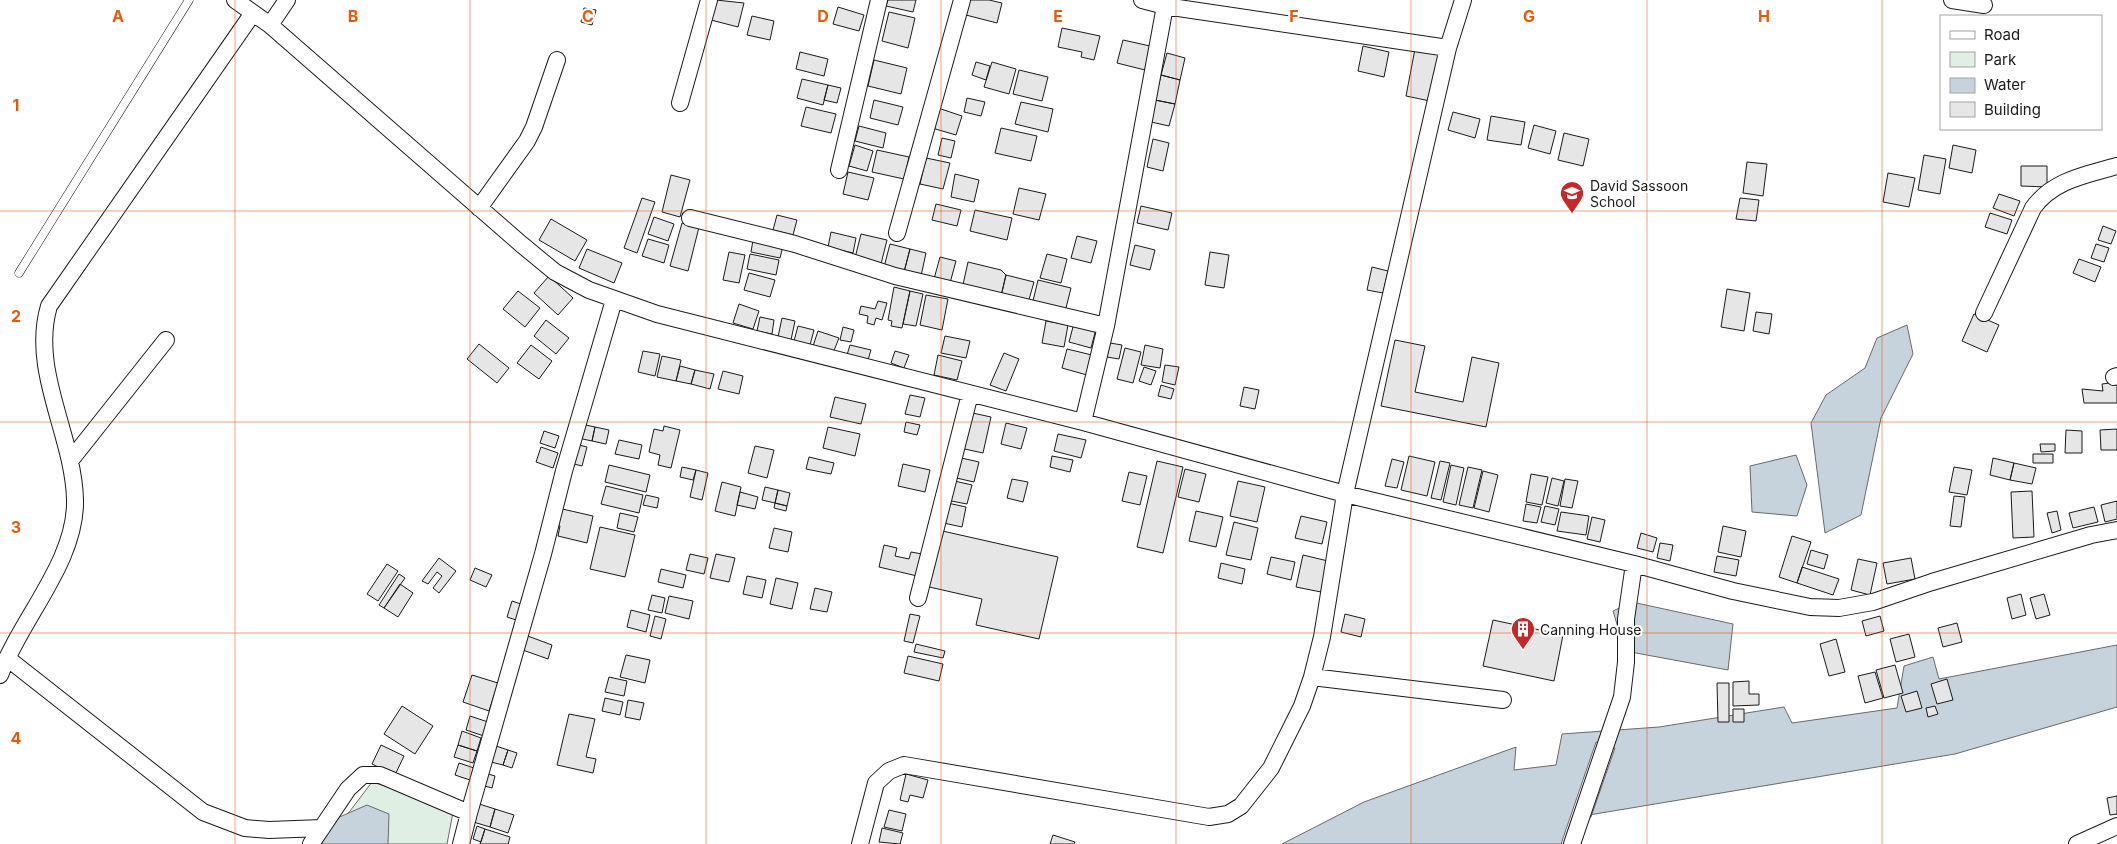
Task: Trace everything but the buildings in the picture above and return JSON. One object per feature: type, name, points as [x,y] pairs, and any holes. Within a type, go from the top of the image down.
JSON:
[{"type":"street","points":[[235,0],[270,25],[555,272],[589,290],[657,314],[1083,422],[1345,494],[1634,564],[1742,593],[1810,607],[1839,608],[1873,602],[2091,535],[2117,530]]},
{"type":"street","points":[[270,25],[287,0]]},
{"type":"street","points":[[680,103],[709,0]]},
{"type":"street","points":[[839,170],[879,0]]},
{"type":"street","points":[[897,233],[962,0]]},
{"type":"street","points":[[1142,0],[1165,6],[1448,48]]},
{"type":"street","points":[[860,844],[876,783],[889,771],[904,765],[1209,817],[1228,814],[1241,806],[1271,768],[1294,722],[1312,677],[1322,637],[1345,494],[1448,48],[1463,0]]},
{"type":"street","points":[[1952,0],[1984,5]]},
{"type":"street","points":[[1083,422],[1106,326],[1165,6]]},
{"type":"street","points":[[0,675],[7,658],[62,557],[71,534],[75,500],[70,461],[42,339],[49,306],[253,13]]},
{"type":"street","points":[[479,208],[534,128],[557,60]]},
{"type":"street","points":[[1984,313],[2033,208],[2042,195],[2054,186],[2117,166]]},
{"type":"street","points":[[690,218],[795,244],[894,276],[1106,326]]},
{"type":"street","points":[[461,844],[543,554],[564,470],[614,300]]},
{"type":"street","points":[[70,461],[166,340]]},
{"type":"street","points":[[918,598],[970,394]]},
{"type":"street","points":[[1572,844],[1622,697],[1626,662],[1626,619],[1634,564]]},
{"type":"street","points":[[7,658],[203,812],[245,828],[269,830],[322,828]]},
{"type":"street","points":[[1312,677],[1503,700]]},
{"type":"street","points":[[311,844],[348,789],[363,775],[380,774],[469,813]]},
{"type":"street","points":[[2077,844],[2117,826]]},
{"type":"lane","points":[[20,273],[189,0]]},
{"type":"green space","points":[[372,782],[454,807],[447,844],[325,844]]},
{"type":"water","points":[[1907,325],[1913,354],[1881,418],[1861,515],[1825,533],[1811,423],[1826,395],[1865,368],[1877,338]]},
{"type":"water","points":[[1796,455],[1807,485],[1797,516],[1752,512],[1750,466]]},
{"type":"water","points":[[1632,602],[1733,624],[1728,670],[1625,651],[1613,611]]},
{"type":"water","points":[[2117,645],[2117,707],[1955,754],[1571,818],[1565,844],[1282,844],[1364,802],[1516,747],[1514,770],[1556,765],[1562,734],[1659,727],[1784,707],[1792,723],[1897,708],[1904,666],[1933,657],[1939,679]]},
{"type":"water","points":[[367,805],[389,814],[388,844],[314,844],[328,822]]},
{"type":"pier","points":[[1596,742],[1615,748],[1591,817],[1573,820],[1567,844],[1561,844]]},
{"type":"place","name":"David Sassoon School","points":[[1572,214]]},
{"type":"place","name":"Canning House","points":[[1523,650]]}]
